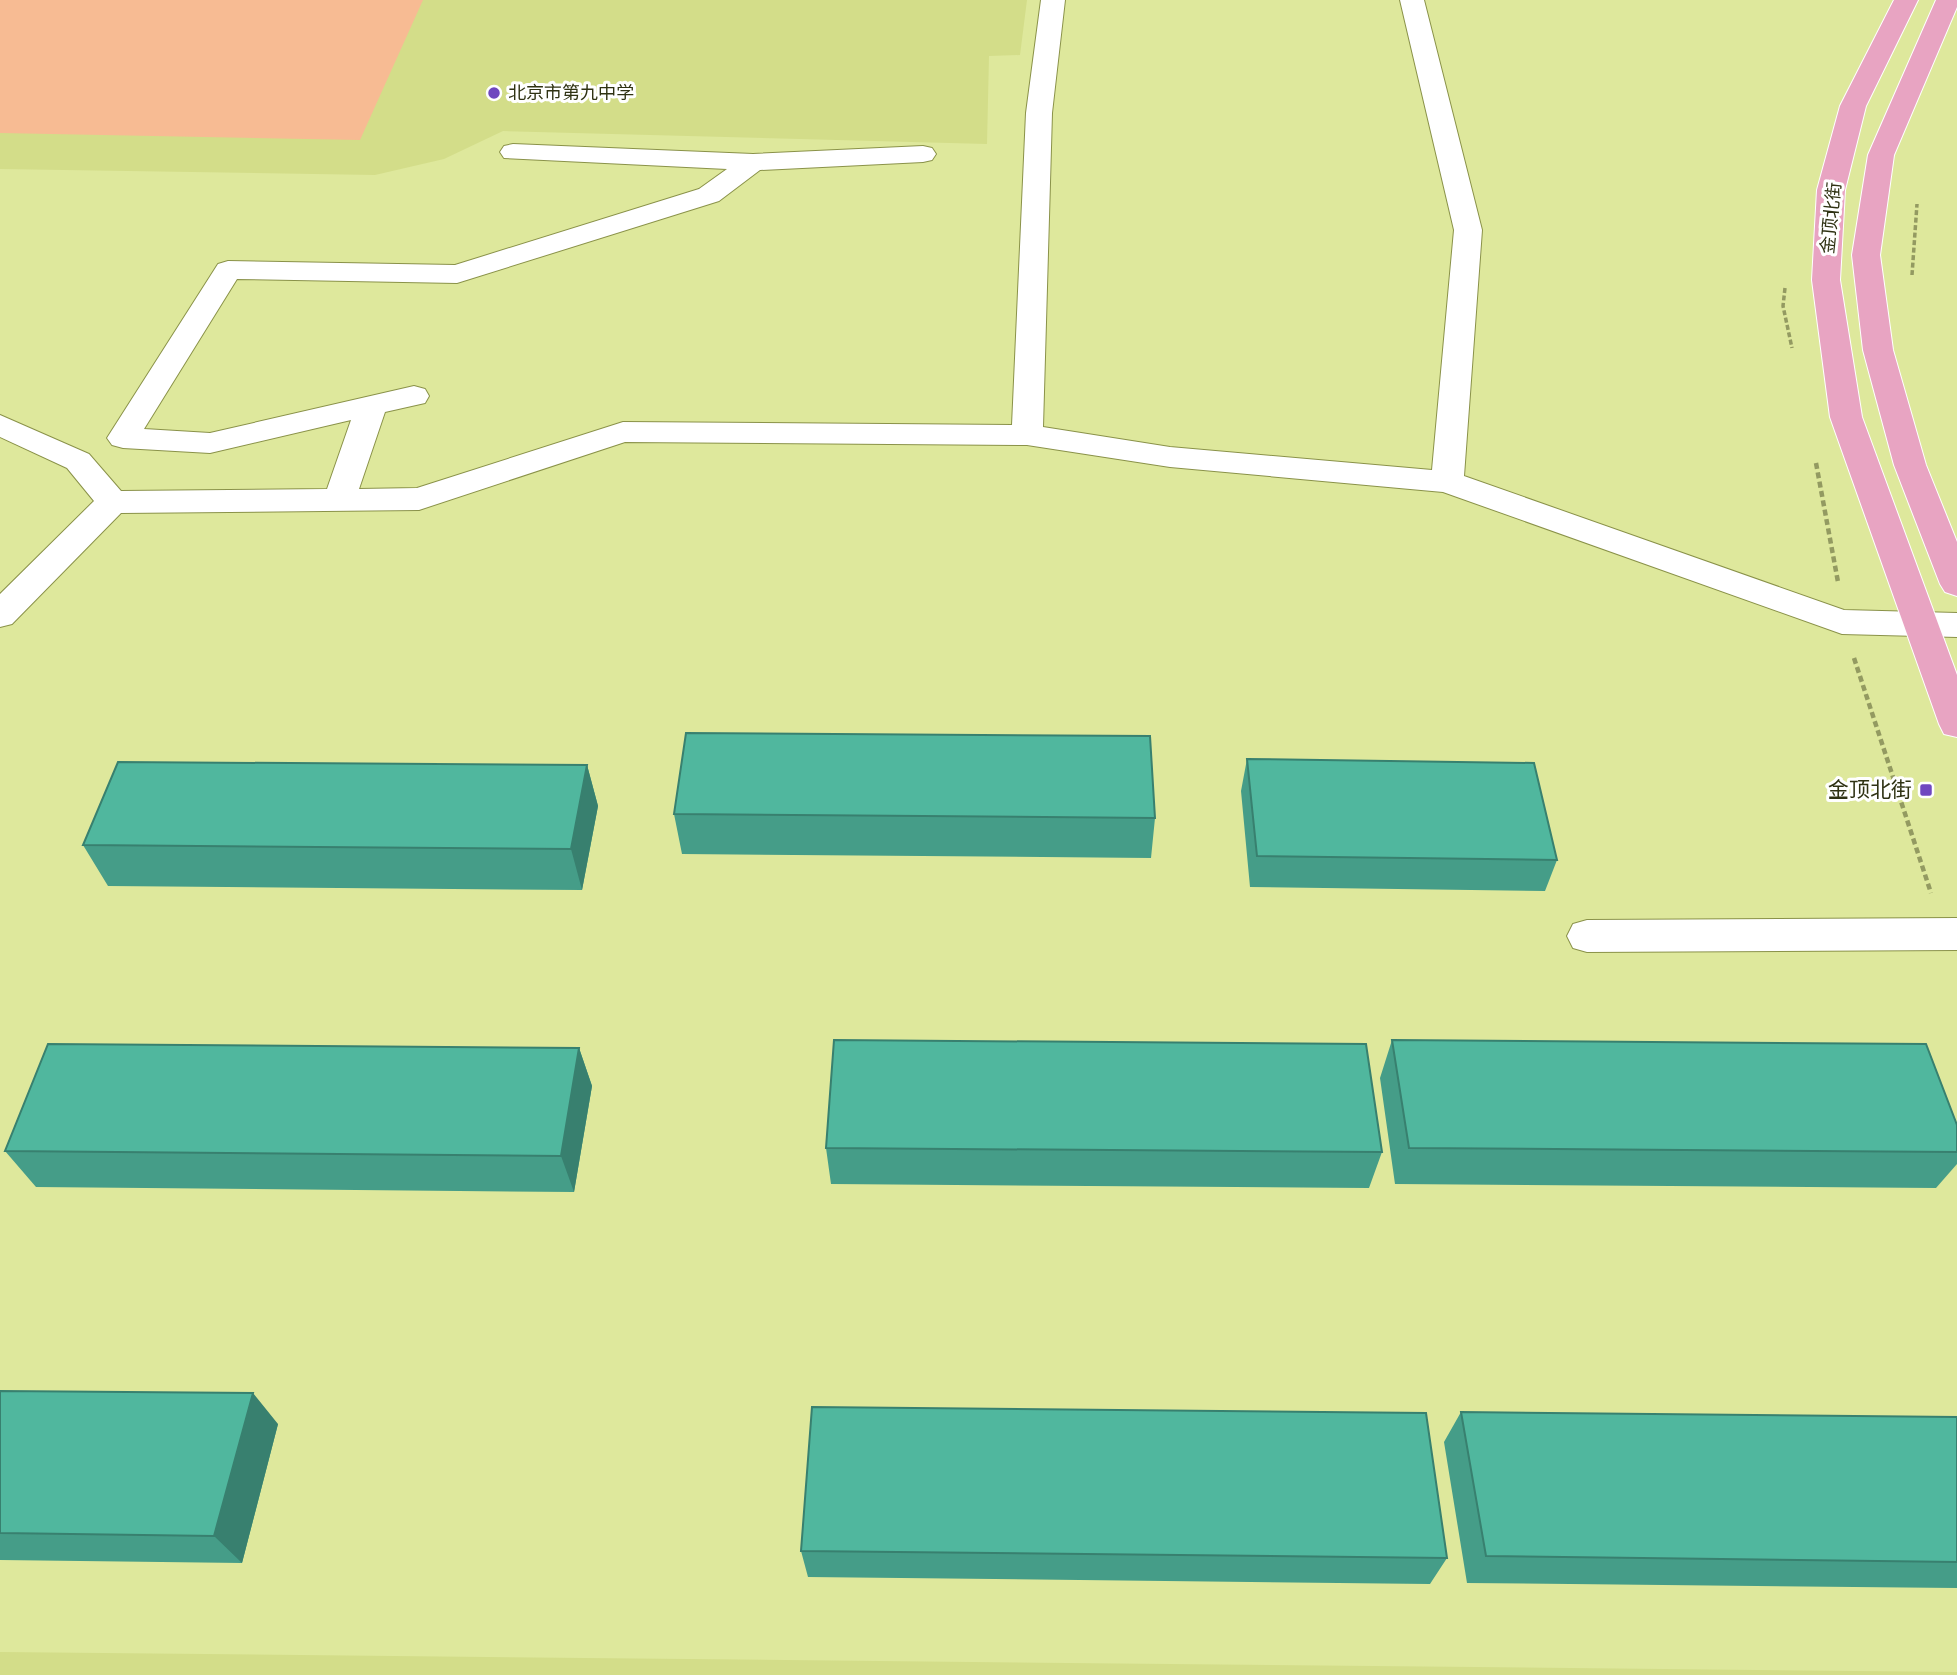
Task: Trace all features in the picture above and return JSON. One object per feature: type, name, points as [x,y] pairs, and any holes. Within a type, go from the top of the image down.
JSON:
[{"type":"main road","name":"金顶北街","points":[[1906,0],[1853,107],[1831,190],[1826,280],[1846,417],[1957,724]]},
{"type":"main road","name":"金顶北街","points":[[1948,0],[1881,155],[1866,255],[1878,350],[1910,465],[1957,584]]},
{"type":"street","points":[[1027,435],[1039,113],[1053,0]]},
{"type":"street","points":[[1412,0],[1468,230],[1447,482]]},
{"type":"street","points":[[513,152],[753,162],[923,154]]},
{"type":"street","points":[[414,396],[211,443],[123,438],[228,270],[457,274],[709,195],[753,162]]},
{"type":"street","points":[[339,500],[372,406]]},
{"type":"street","points":[[0,425],[78,461],[111,502]]},
{"type":"street","points":[[0,615],[111,502],[419,499],[623,432],[1027,435],[1170,457],[1447,482],[1842,622],[1957,625]]},
{"type":"street","points":[[1587,936],[1957,934]]},
{"type":"path","points":[[1912,277],[1917,201]]},
{"type":"shaded area","name":"北京市第九中学","points":[[0,0],[1027,0],[1020,55],[989,56],[987,144],[503,131],[444,159],[375,175],[0,169]]},
{"type":"shaded area","points":[[0,0],[423,0],[360,140],[0,133]]},
{"type":"shaded area","points":[[0,1652],[1957,1672],[1957,1675],[0,1675]]},
{"type":"building","points":[[686,733],[1150,736],[1155,818],[674,814]]},
{"type":"building","points":[[1247,759],[1534,763],[1557,860],[1257,856]]},
{"type":"building","points":[[118,762],[587,765],[571,849],[83,845]]},
{"type":"building","points":[[834,1040],[1366,1044],[1382,1152],[826,1148]]},
{"type":"building","points":[[1392,1040],[1926,1044],[1957,1125],[1957,1152],[1409,1148]]},
{"type":"building","points":[[48,1044],[579,1048],[561,1156],[5,1151]]},
{"type":"building","points":[[0,1391],[253,1393],[214,1536],[0,1533]]},
{"type":"building","points":[[812,1407],[1426,1413],[1447,1558],[801,1551]]},
{"type":"building","points":[[1461,1412],[1957,1417],[1957,1562],[1486,1556]]},
{"type":"place","name":"北京市第九中学","points":[[494,93]]},
{"type":"place","name":"金顶北街","points":[[1926,790]]}]
